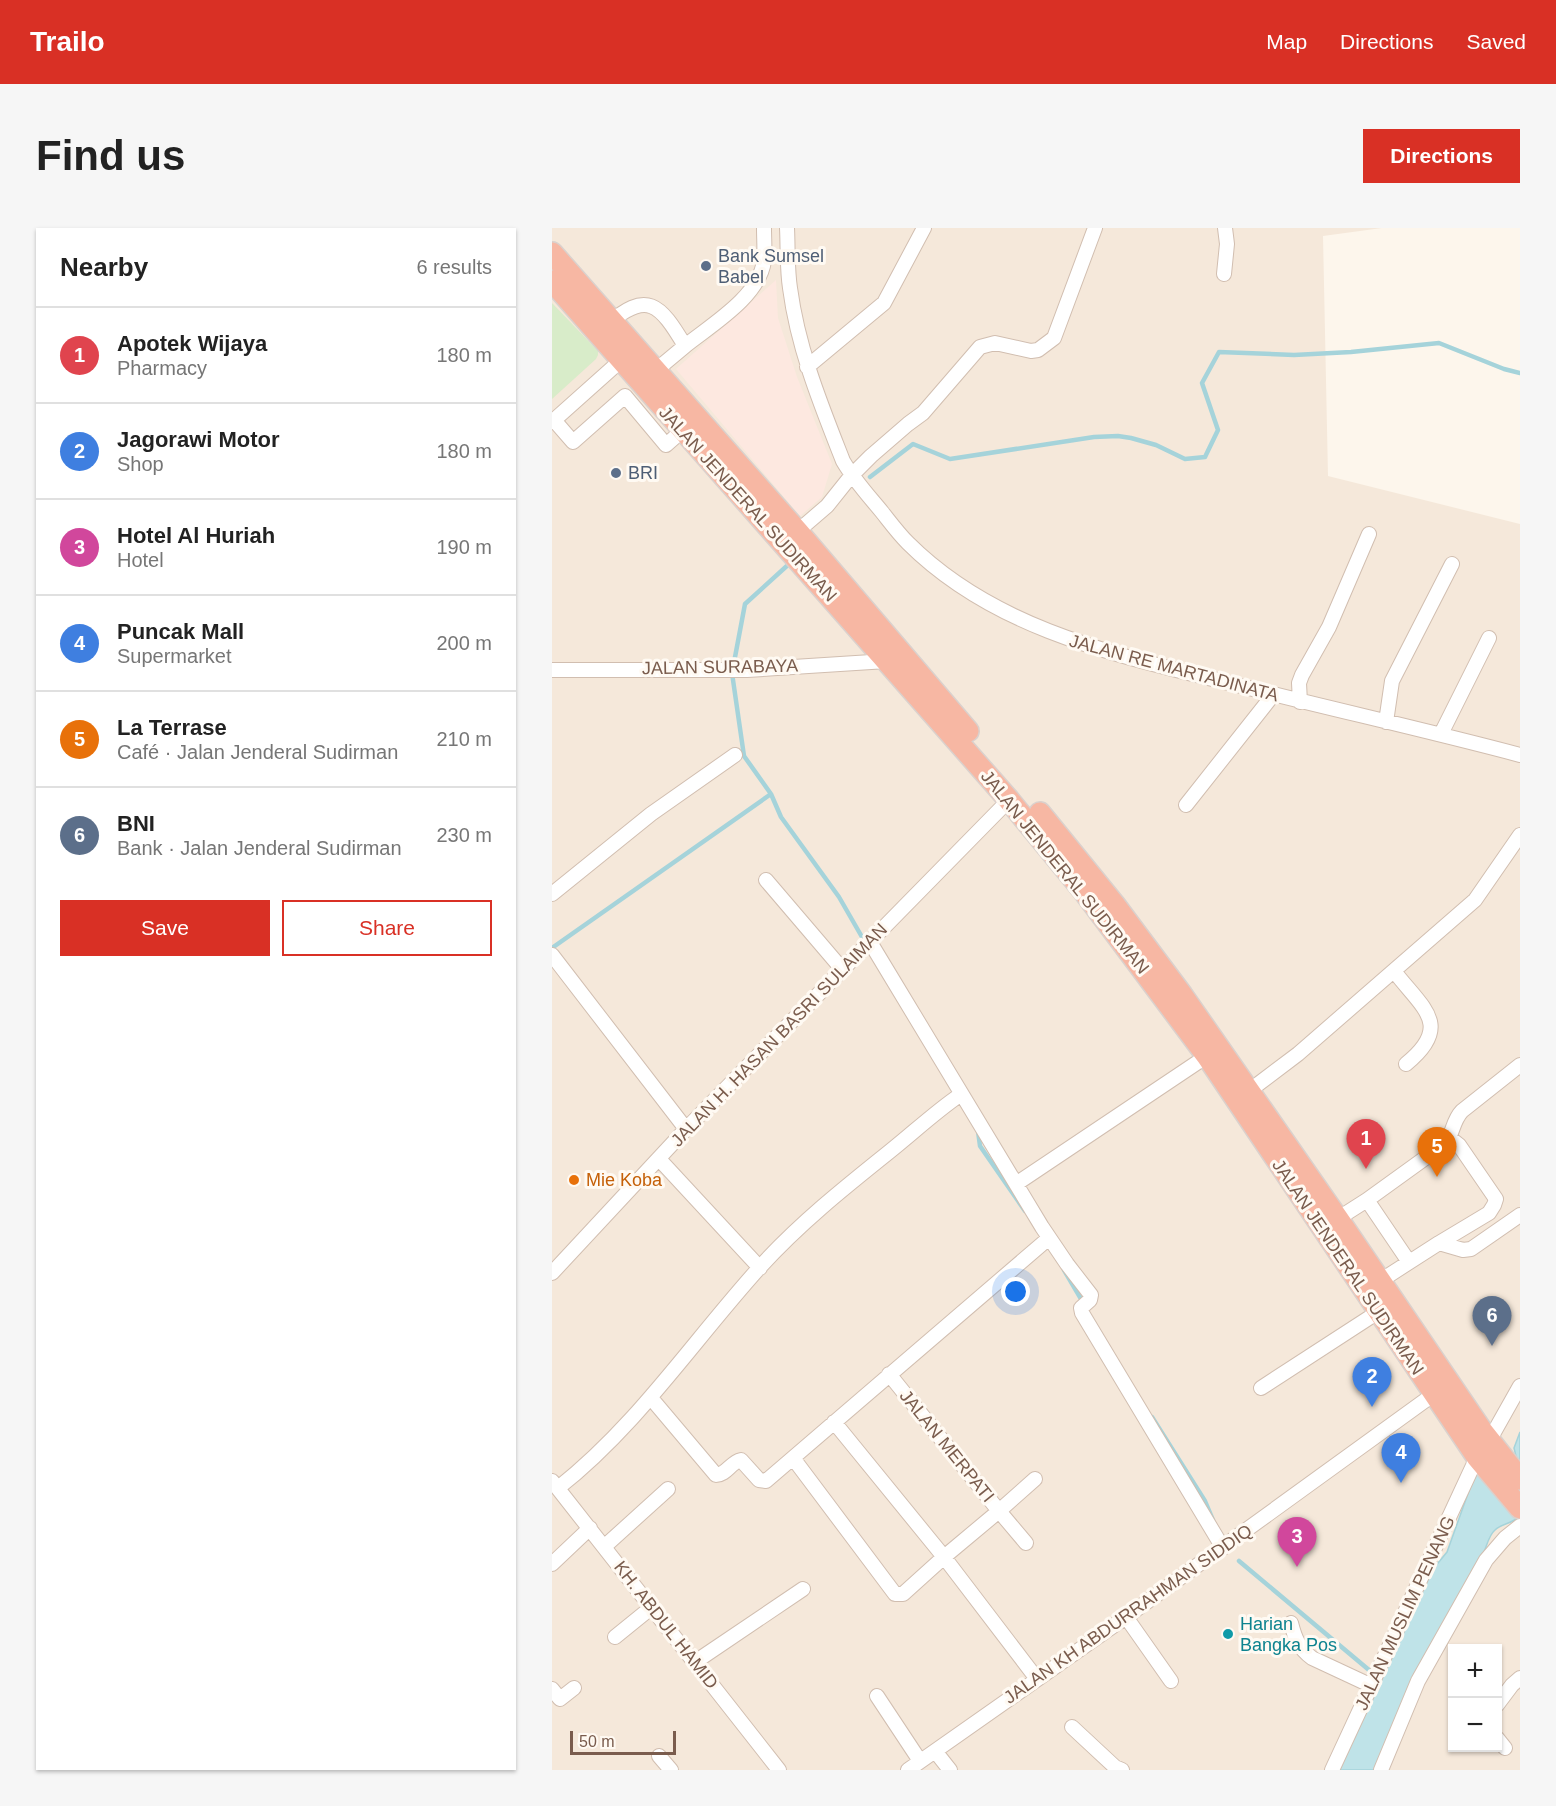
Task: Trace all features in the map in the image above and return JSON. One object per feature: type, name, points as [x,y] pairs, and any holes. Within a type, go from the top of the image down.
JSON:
[{"type":"highway","name":"JALAN JENDERAL SUDIRMAN","points":[[552,253],[605,328],[628,355],[683,430],[791,537],[1085,867],[1175,986],[1249,1091],[1330,1224],[1378,1312],[1434,1394],[1489,1456],[1520,1479]]},
{"type":"highway","name":"JALAN JENDERAL SUDIRMAN","points":[[552,281],[605,328]]},
{"type":"highway","name":"JALAN JENDERAL SUDIRMAN","points":[[628,355],[655,371],[791,537],[887,661],[1009,800],[1086,894],[1330,1224],[1380,1281],[1520,1508]]},
{"type":"street","points":[[655,371],[745,297],[758,279],[764,262],[764,228]]},
{"type":"street","name":"JALAN RE MARTADINATA","points":[[787,228],[790,288],[807,367],[843,461],[851,476],[908,542],[933,565],[988,603],[1018,619],[1109,653],[1520,755]]},
{"type":"street","points":[[807,367],[884,303],[924,228]]},
{"type":"street","points":[[791,537],[827,506],[851,476],[923,413],[981,347],[995,343],[1031,351],[1038,350],[1054,338],[1095,228]]},
{"type":"street","points":[[1224,274],[1227,244],[1225,228]]},
{"type":"street","points":[[764,256],[788,252]]},
{"type":"street","points":[[605,328],[634,306],[643,303],[660,312],[675,328],[685,346]]},
{"type":"street","points":[[628,355],[553,421],[573,442],[625,396],[666,445],[683,430]]},
{"type":"street","points":[[1300,702],[1298,687],[1302,675],[1329,627],[1369,534]]},
{"type":"street","points":[[1386,722],[1392,681],[1452,564]]},
{"type":"street","points":[[1441,734],[1489,638]]},
{"type":"street","name":"JALAN SURABAYA","points":[[552,670],[747,670],[887,661]]},
{"type":"street","points":[[1186,805],[1273,694]]},
{"type":"street","points":[[552,894],[658,808],[735,755]]},
{"type":"street","name":"JALAN H. HASAN BASRI SULAIMAN","points":[[554,1266],[1009,800]]},
{"type":"street","points":[[1249,1091],[1298,1054],[1475,900],[1520,835]]},
{"type":"street","points":[[766,880],[842,969]]},
{"type":"street","points":[[867,945],[957,1098],[1016,1184],[1045,1242],[1089,1291],[1091,1296],[1086,1304],[1084,1318],[1223,1548]]},
{"type":"street","points":[[555,958],[686,1129]]},
{"type":"street","points":[[1394,970],[1428,1015],[1432,1024],[1432,1031],[1427,1042],[1419,1053],[1406,1064]]},
{"type":"street","points":[[1016,1184],[1207,1056]]},
{"type":"street","points":[[1330,1224],[1440,1148],[1450,1138],[1456,1117],[1520,1065]]},
{"type":"street","points":[[555,1484],[605,1446],[651,1398],[760,1268],[829,1201],[957,1098]]},
{"type":"street","points":[[1380,1281],[1489,1213],[1496,1199],[1459,1145],[1450,1138]]},
{"type":"street","points":[[659,1158],[760,1268]]},
{"type":"street","points":[[1367,1200],[1409,1262]]},
{"type":"street","points":[[1439,1243],[1463,1250],[1471,1249],[1520,1215]]},
{"type":"street","points":[[651,1398],[716,1474],[721,1474],[735,1462],[741,1460],[764,1482],[1045,1242]]},
{"type":"street","points":[[1261,1388],[1378,1312]]},
{"type":"street","name":"JALAN MERPATI","points":[[793,1458],[895,1594],[903,1594],[999,1511],[888,1374]]},
{"type":"street","name":"JALAN MUSLIM PENANG","points":[[1332,1770],[1371,1686],[1489,1456],[1520,1386]]},
{"type":"street","name":"JALAN KH ABDURRAHMAN SIDDIQ","points":[[908,1770],[1223,1548],[1434,1394]]},
{"type":"street","points":[[834,1422],[944,1557],[1037,1678]]},
{"type":"street","points":[[1026,1543],[999,1511],[1035,1479]]},
{"type":"street","name":"KH. ABDUL HAMID","points":[[555,1484],[779,1770]]},
{"type":"street","points":[[605,1546],[668,1489]]},
{"type":"street","points":[[1381,1770],[1418,1682],[1486,1560],[1505,1538],[1520,1526]]},
{"type":"street","points":[[552,1564],[590,1528]]},
{"type":"street","points":[[695,1662],[803,1589]]},
{"type":"street","points":[[615,1637],[652,1607]]},
{"type":"street","points":[[1126,1617],[1172,1681]]},
{"type":"street","points":[[1291,1623],[1297,1644],[1304,1652],[1371,1686]]},
{"type":"street","points":[[1502,1698],[1520,1678]]},
{"type":"street","points":[[555,1698],[574,1688]]},
{"type":"street","points":[[877,1696],[921,1761]]},
{"type":"street","points":[[1072,1727],[1115,1767],[1135,1770]]},
{"type":"street","points":[[935,1751],[950,1770]]},
{"type":"street","points":[[659,1756],[671,1770]]},
{"type":"shaded area","points":[[552,228],[1382,228],[1323,236],[1328,476],[1520,524],[1520,1770],[552,1770]]},
{"type":"shaded area","points":[[776,280],[778,318],[797,377],[832,464],[822,497],[800,516],[676,369]]},
{"type":"green space","points":[[552,303],[598,351],[598,355],[552,399]]},
{"type":"water","points":[[1520,1432],[1520,1515],[1491,1535],[1377,1770],[1339,1770],[1429,1574],[1447,1552],[1475,1474],[1508,1472],[1517,1460],[1514,1448]]},
{"type":"waterway","points":[[870,477],[913,444],[950,459],[1094,437],[1118,436],[1156,445],[1185,459],[1205,457],[1218,430],[1202,383],[1219,352],[1294,355],[1439,343],[1504,369],[1520,373]]},
{"type":"waterway","points":[[789,564],[745,604],[732,673],[744,756],[771,794],[781,817],[839,897],[866,944]]},
{"type":"waterway","points":[[552,948],[771,794]]},
{"type":"waterway","points":[[978,1131],[980,1146],[1025,1211]]},
{"type":"waterway","points":[[1064,1270],[1084,1304]]},
{"type":"waterway","points":[[1152,1417],[1205,1501],[1213,1520]]},
{"type":"waterway","points":[[1239,1561],[1369,1670]]},
{"type":"place","name":"Bank Sumsel Babel","points":[[706,266]]},
{"type":"place","name":"BRI","points":[[616,473]]},
{"type":"place","name":"Apotek Wijaya","points":[[1366,1169]]},
{"type":"place","name":"La Terrase","points":[[1437,1177]]},
{"type":"place","name":"Mie Koba","points":[[574,1180]]},
{"type":"place","name":"BNI","points":[[1492,1346]]},
{"type":"place","name":"Jagorawi Motor","points":[[1372,1407]]},
{"type":"place","name":"Puncak Mall","points":[[1401,1483]]},
{"type":"place","name":"Hotel Al Huriah","points":[[1297,1567]]},
{"type":"place","name":"Harian Bangka Pos","points":[[1228,1634]]}]
